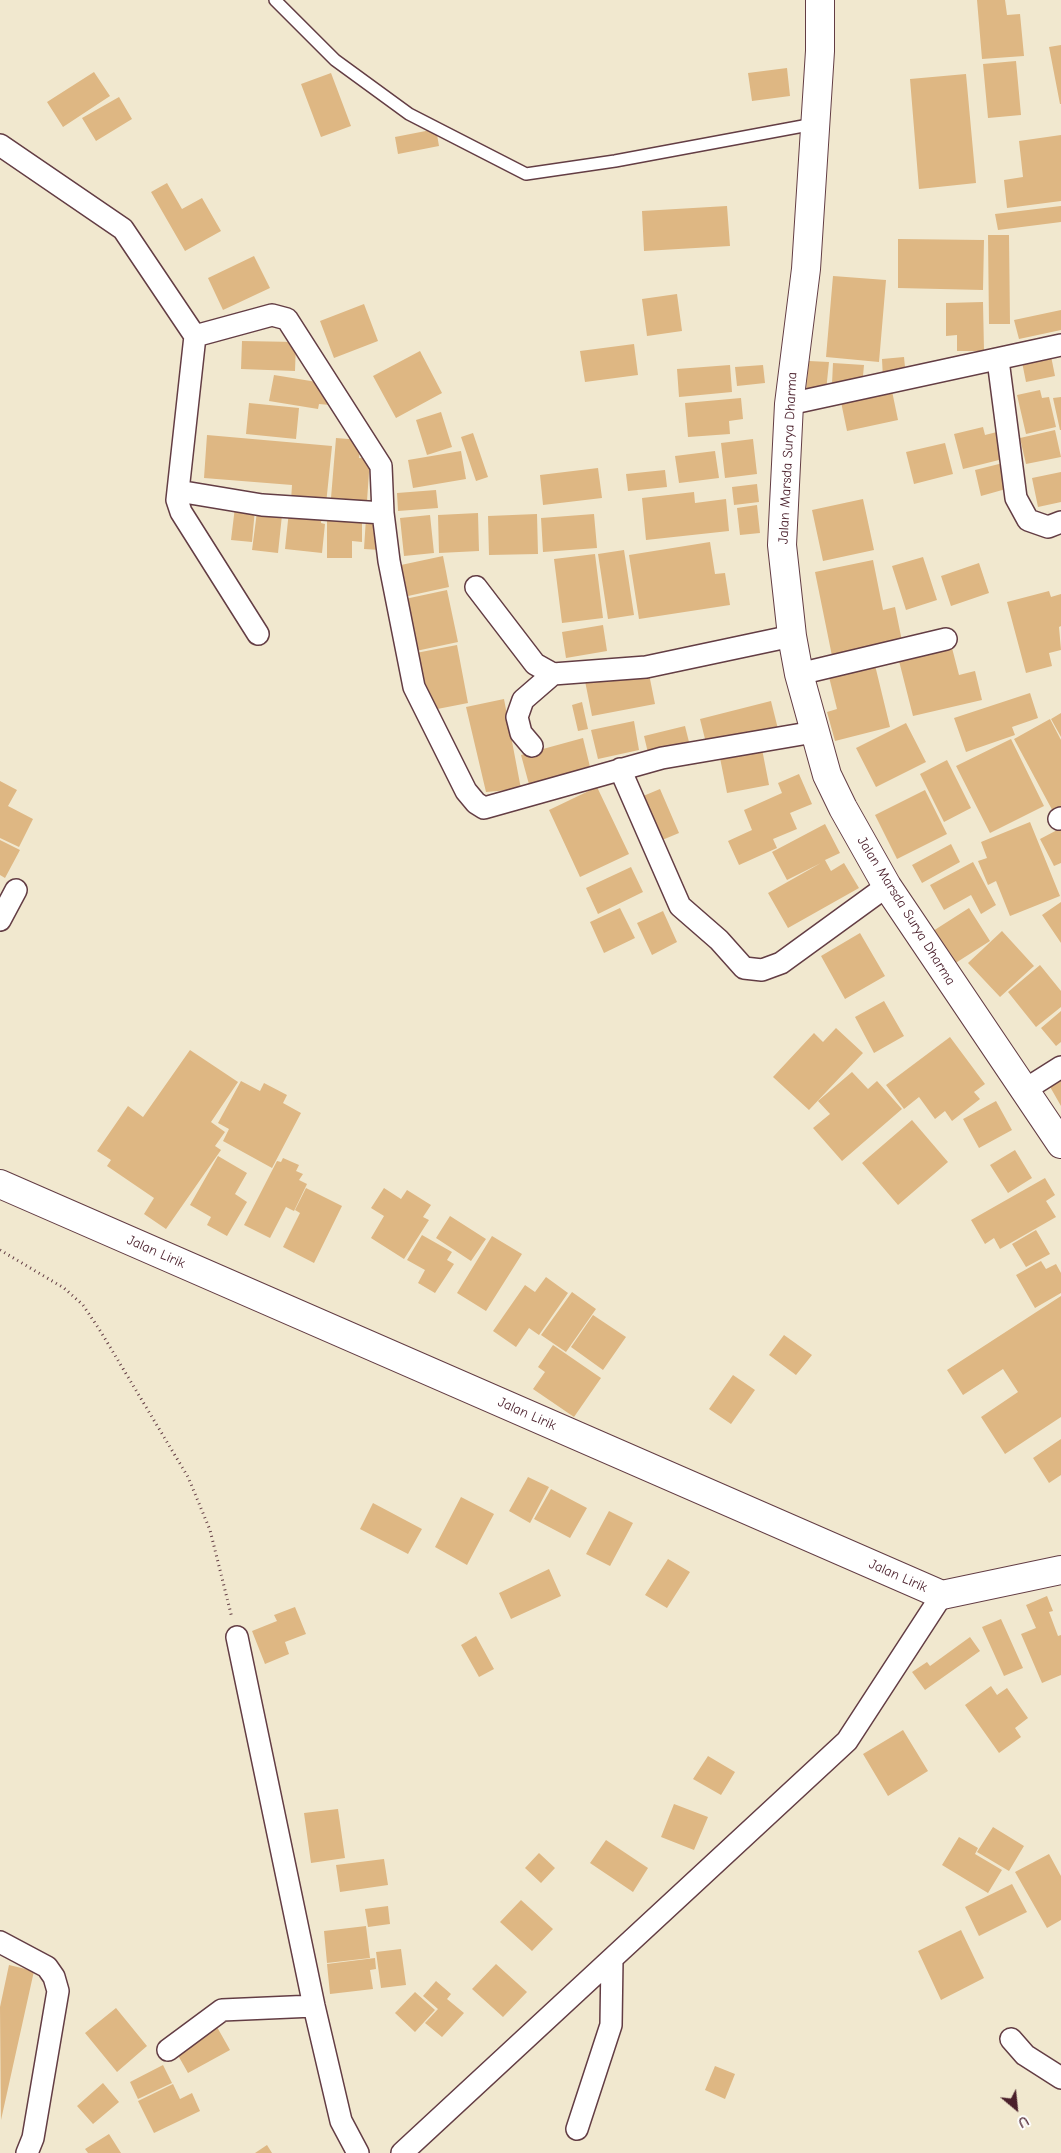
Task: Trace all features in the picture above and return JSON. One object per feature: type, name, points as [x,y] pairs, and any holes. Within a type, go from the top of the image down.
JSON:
[{"type":"main road","name":"Jalan Marsda Surya Dharma","points":[[820,0],[820,51],[806,269],[788,404],[782,544],[792,636],[799,674],[814,732],[835,792],[887,886],[1023,1091],[1061,1144]]},
{"type":"main road","name":"Jalan Lirik","points":[[0,1184],[942,1595],[1061,1570]]},
{"type":"street","points":[[0,145],[123,229],[195,336],[177,500],[181,512],[258,634]]},
{"type":"street","points":[[195,336],[272,315],[287,319],[380,466],[389,561],[414,687],[466,791],[476,803],[484,808],[662,758],[814,732]]},
{"type":"street","points":[[788,404],[1061,345]]},
{"type":"street","points":[[998,360],[1016,498],[1028,520],[1048,527],[1061,522]]},
{"type":"street","points":[[178,491],[262,505],[383,513]]},
{"type":"street","points":[[476,587],[535,664],[553,674],[646,667],[792,636]]},
{"type":"street","points":[[799,674],[946,639]]},
{"type":"street","points":[[532,746],[521,733],[517,717],[523,700],[553,674]]},
{"type":"street","points":[[620,769],[680,906],[719,940],[744,968],[762,970],[781,963],[887,886]]},
{"type":"street","points":[[0,920],[16,890]]},
{"type":"street","points":[[1023,1091],[1061,1067]]},
{"type":"street","points":[[402,2153],[847,1741],[942,1595]]},
{"type":"street","points":[[237,1637],[314,2006],[341,2121],[358,2153]]},
{"type":"street","points":[[0,1942],[47,1967],[54,1977],[58,1991],[33,2138],[27,2153]]},
{"type":"street","points":[[577,2129],[611,2025],[612,1959]]},
{"type":"street","points":[[168,2050],[222,2010],[314,2006]]},
{"type":"street","points":[[1011,2039],[1025,2055],[1061,2078]]},
{"type":"lane","points":[[275,0],[336,60],[409,114],[526,174],[615,161],[814,124]]},
{"type":"path","points":[[0,1250],[64,1288],[83,1306],[101,1332],[188,1477],[210,1530],[237,1637]]},
{"type":"building","points":[[977,0],[1005,0],[1007,15],[1020,14],[1024,56],[982,59]]},
{"type":"building","points":[[1061,45],[1061,104],[1060,104],[1049,47]]},
{"type":"building","points":[[1016,61],[1021,115],[988,118],[983,64]]},
{"type":"building","points":[[787,68],[790,96],[752,101],[748,73]]},
{"type":"building","points":[[94,72],[110,96],[63,127],[47,102]]},
{"type":"building","points":[[331,73],[351,126],[321,137],[301,84]]},
{"type":"building","points":[[966,74],[976,183],[919,189],[910,79]]},
{"type":"building","points":[[119,97],[132,119],[96,141],[82,118]]},
{"type":"building","points":[[436,129],[439,146],[398,154],[395,137]]},
{"type":"building","points":[[1061,135],[1061,201],[1007,208],[1004,180],[1023,177],[1019,141]]},
{"type":"building","points":[[167,183],[182,209],[202,198],[221,231],[185,251],[151,192]]},
{"type":"building","points":[[727,206],[730,246],[644,251],[642,211]]},
{"type":"building","points":[[1061,206],[1061,222],[998,230],[995,214]]},
{"type":"building","points":[[988,235],[1009,235],[1010,324],[989,324]]},
{"type":"building","points":[[898,239],[984,240],[983,290],[898,288]]},
{"type":"building","points":[[254,256],[270,288],[223,310],[208,278]]},
{"type":"building","points":[[833,276],[886,280],[879,362],[826,357]]},
{"type":"building","points":[[677,294],[682,331],[647,336],[642,299]]},
{"type":"building","points":[[983,302],[984,351],[957,351],[957,335],[946,336],[946,303]]},
{"type":"building","points":[[364,304],[378,341],[334,358],[320,321]]},
{"type":"building","points":[[1061,310],[1061,330],[1019,339],[1014,320]]},
{"type":"building","points":[[242,341],[296,342],[295,371],[241,369]]},
{"type":"building","points":[[634,344],[638,375],[585,382],[580,351]]},
{"type":"building","points":[[420,351],[442,393],[396,418],[373,376]]},
{"type":"building","points":[[1050,351],[1055,376],[1026,382],[1021,357]]},
{"type":"building","points":[[904,357],[906,377],[883,379],[882,359]]},
{"type":"building","points":[[809,361],[829,362],[826,391],[806,390]]},
{"type":"building","points":[[833,363],[864,365],[862,387],[832,384]]},
{"type":"building","points":[[730,365],[732,392],[679,397],[677,369]]},
{"type":"building","points":[[763,365],[765,383],[737,386],[735,367]]},
{"type":"building","points":[[274,375],[323,383],[321,393],[332,394],[330,405],[319,404],[318,409],[269,401]]},
{"type":"building","points":[[1040,390],[1042,398],[1049,397],[1056,427],[1026,434],[1017,395]]},
{"type":"building","points":[[892,391],[898,420],[847,431],[841,402]]},
{"type":"building","points":[[1061,397],[1061,430],[1060,430],[1053,398]]},
{"type":"building","points":[[741,398],[743,419],[729,421],[730,434],[688,437],[685,403]]},
{"type":"building","points":[[249,403],[299,408],[296,439],[246,434]]},
{"type":"building","points":[[441,412],[452,447],[427,455],[416,420]]},
{"type":"building","points":[[983,427],[985,435],[1001,431],[1007,458],[963,469],[954,434]]},
{"type":"building","points":[[1055,430],[1061,457],[1026,464],[1020,438]]},
{"type":"building","points":[[473,433],[488,477],[476,481],[461,437]]},
{"type":"building","points":[[207,435],[332,446],[326,504],[291,501],[292,485],[204,478]]},
{"type":"building","points":[[336,438],[361,440],[359,458],[370,458],[367,501],[331,498]]},
{"type":"building","points":[[753,439],[757,474],[725,478],[721,443]]},
{"type":"building","points":[[945,443],[953,474],[914,484],[906,452]]},
{"type":"building","points":[[461,451],[466,479],[413,488],[408,460]]},
{"type":"building","points":[[715,451],[719,478],[679,483],[675,456]]},
{"type":"building","points":[[1007,462],[1013,487],[981,496],[975,470]]},
{"type":"building","points":[[598,468],[602,498],[543,505],[540,475]]},
{"type":"building","points":[[665,470],[667,487],[628,491],[626,474]]},
{"type":"building","points":[[1061,472],[1061,502],[1038,507],[1032,478]]},
{"type":"building","points":[[757,484],[759,502],[734,505],[732,487]]},
{"type":"building","points":[[436,490],[438,508],[398,511],[397,493]]},
{"type":"building","points":[[694,492],[695,503],[726,499],[729,531],[646,540],[642,498]]},
{"type":"building","points":[[863,499],[874,550],[823,561],[812,510]]},
{"type":"building","points":[[757,505],[760,533],[740,535],[737,508]]},
{"type":"building","points":[[235,507],[255,509],[252,542],[231,540]]},
{"type":"building","points":[[289,511],[322,514],[321,523],[325,524],[322,553],[285,549]]},
{"type":"building","points":[[257,512],[282,515],[278,553],[252,550]]},
{"type":"building","points":[[478,513],[479,551],[439,553],[438,515]]},
{"type":"building","points":[[537,514],[538,554],[489,555],[488,516]]},
{"type":"building","points":[[594,514],[597,548],[543,552],[541,518]]},
{"type":"building","points":[[430,515],[434,553],[404,556],[400,518]]},
{"type":"building","points":[[327,517],[362,517],[362,542],[352,541],[352,558],[327,558]]},
{"type":"building","points":[[366,518],[383,519],[381,550],[364,549]]},
{"type":"building","points":[[710,542],[715,574],[725,573],[730,605],[639,619],[629,555]]},
{"type":"building","points":[[624,550],[634,615],[608,619],[598,554]]},
{"type":"building","points":[[595,554],[603,618],[562,623],[554,559]]},
{"type":"building","points":[[443,556],[449,587],[408,596],[401,565]]},
{"type":"building","points":[[923,557],[937,600],[906,610],[892,566]]},
{"type":"building","points":[[873,560],[883,610],[895,607],[902,641],[832,656],[815,572]]},
{"type":"building","points":[[979,563],[989,593],[951,606],[941,576]]},
{"type":"building","points":[[447,590],[458,642],[416,651],[405,599]]},
{"type":"building","points":[[1049,591],[1051,597],[1061,594],[1061,626],[1059,627],[1061,650],[1049,653],[1052,666],[1026,673],[1007,602]]},
{"type":"building","points":[[603,625],[607,651],[566,658],[562,632]]},
{"type":"building","points":[[457,645],[468,703],[427,711],[416,653]]},
{"type":"building","points":[[952,648],[959,675],[975,671],[982,700],[913,716],[899,661]]},
{"type":"building","points":[[874,661],[890,727],[835,741],[827,712],[837,709],[828,673]]},
{"type":"building","points":[[648,669],[655,704],[592,716],[585,681]]},
{"type":"building","points":[[1030,693],[1038,718],[1012,727],[1015,735],[966,752],[954,718]]},
{"type":"building","points":[[504,699],[521,789],[486,792],[466,707]]},
{"type":"building","points":[[771,701],[778,729],[707,747],[700,719]]},
{"type":"building","points":[[582,702],[588,729],[578,731],[572,705]]},
{"type":"building","points":[[1061,713],[1061,737],[1051,719]]},
{"type":"building","points":[[1050,719],[1061,740],[1061,815],[1056,817],[1014,739]]},
{"type":"building","points":[[634,721],[639,750],[598,759],[591,730]]},
{"type":"building","points":[[906,723],[926,762],[876,787],[856,748]]},
{"type":"building","points":[[685,726],[690,746],[649,757],[644,736]]},
{"type":"building","points":[[583,738],[591,771],[530,788],[521,755]]},
{"type":"building","points":[[1011,739],[1044,806],[990,833],[956,766]]},
{"type":"building","points":[[762,749],[769,785],[727,793],[720,758]]},
{"type":"building","points":[[947,760],[971,808],[944,822],[920,774]]},
{"type":"building","points":[[799,774],[812,804],[790,813],[797,829],[773,839],[777,848],[739,865],[728,841],[752,830],[744,810],[782,793],[778,783]]},
{"type":"building","points":[[0,781],[17,790],[8,806],[33,819],[19,847],[0,838]]},
{"type":"building","points":[[597,787],[629,854],[580,877],[549,810]]},
{"type":"building","points":[[660,789],[679,833],[655,843],[636,799]]},
{"type":"building","points":[[925,790],[947,834],[897,859],[875,815]]},
{"type":"building","points":[[1030,822],[1060,896],[1010,916],[996,881],[988,885],[978,861],[987,858],[981,842]]},
{"type":"building","points":[[825,824],[840,853],[825,860],[831,871],[844,863],[859,888],[788,928],[768,893],[821,863],[787,880],[772,852]]},
{"type":"building","points":[[1061,828],[1061,863],[1054,866],[1040,839]]},
{"type":"building","points":[[0,840],[20,850],[5,878],[0,875]]},
{"type":"building","points":[[951,844],[960,862],[922,883],[912,865]]},
{"type":"building","points":[[973,862],[996,905],[981,914],[971,895],[944,910],[930,885]]},
{"type":"building","points":[[631,867],[643,892],[598,914],[586,888]]},
{"type":"building","points":[[1061,902],[1061,943],[1042,915]]},
{"type":"building","points":[[620,908],[635,938],[604,953],[590,922]]},
{"type":"building","points":[[969,908],[990,941],[954,964],[933,931]]},
{"type":"building","points":[[663,911],[677,942],[652,955],[637,923]]},
{"type":"building","points":[[1002,931],[1034,966],[1000,997],[968,963]]},
{"type":"building","points":[[860,933],[885,976],[845,999],[821,956]]},
{"type":"building","points":[[1040,965],[1061,991],[1061,1007],[1036,1027],[1008,992]]},
{"type":"building","points":[[884,1001],[904,1036],[874,1053],[855,1017]]},
{"type":"building","points":[[1061,1011],[1061,1042],[1056,1046],[1041,1028]]},
{"type":"building","points":[[836,1028],[863,1053],[809,1110],[773,1077],[814,1033],[823,1042]]},
{"type":"building","points":[[950,1037],[985,1084],[974,1092],[980,1099],[952,1121],[945,1111],[935,1119],[919,1097],[904,1109],[886,1085]]},
{"type":"building","points":[[190,1050],[238,1082],[211,1122],[225,1132],[215,1146],[221,1150],[166,1229],[144,1214],[154,1198],[107,1166],[111,1160],[97,1151],[128,1106],[143,1117]]},
{"type":"building","points":[[852,1072],[868,1089],[877,1081],[902,1109],[842,1161],[813,1128],[830,1114],[818,1101]]},
{"type":"building","points":[[1061,1078],[1061,1106],[1049,1085]]},
{"type":"building","points":[[241,1081],[260,1091],[264,1083],[287,1095],[283,1103],[301,1113],[272,1168],[223,1141],[229,1129],[218,1123]]},
{"type":"building","points":[[996,1101],[1012,1130],[979,1148],[963,1119]]},
{"type":"building","points":[[912,1120],[948,1162],[898,1205],[862,1163]]},
{"type":"building","points":[[1015,1150],[1032,1178],[1008,1193],[990,1165]]},
{"type":"building","points":[[218,1156],[247,1173],[235,1194],[247,1202],[227,1236],[207,1225],[211,1217],[190,1205]]},
{"type":"building","points":[[283,1158],[299,1165],[296,1171],[303,1174],[299,1180],[307,1184],[294,1211],[286,1207],[270,1238],[244,1225],[277,1161],[281,1162]]},
{"type":"building","points":[[1045,1178],[1055,1195],[1046,1201],[1056,1217],[1000,1249],[994,1238],[985,1244],[971,1220]]},
{"type":"building","points":[[306,1188],[342,1206],[314,1263],[283,1247],[300,1213],[295,1210]]},
{"type":"building","points":[[384,1188],[401,1199],[407,1190],[431,1205],[423,1217],[429,1220],[404,1259],[371,1238],[384,1216],[371,1208]]},
{"type":"building","points":[[450,1216],[486,1239],[471,1261],[436,1238]]},
{"type":"building","points":[[1036,1230],[1050,1254],[1026,1267],[1012,1244]]},
{"type":"building","points":[[422,1235],[452,1252],[447,1260],[454,1264],[435,1293],[418,1283],[425,1270],[407,1260]]},
{"type":"building","points":[[492,1236],[522,1254],[486,1311],[457,1293]]},
{"type":"building","points":[[1041,1261],[1046,1269],[1056,1264],[1061,1273],[1061,1293],[1035,1308],[1016,1275]]},
{"type":"building","points":[[546,1277],[568,1293],[539,1335],[529,1328],[516,1347],[493,1331],[525,1285],[535,1292]]},
{"type":"building","points":[[572,1292],[596,1309],[566,1352],[541,1335]]},
{"type":"building","points":[[1061,1296],[1061,1417],[1005,1454],[981,1417],[1018,1392],[1003,1369],[963,1395],[947,1370]]},
{"type":"building","points":[[593,1315],[626,1337],[603,1370],[571,1347]]},
{"type":"building","points":[[784,1335],[812,1355],[796,1375],[769,1355]]},
{"type":"building","points":[[553,1345],[601,1378],[574,1417],[533,1389],[545,1372],[538,1367]]},
{"type":"building","points":[[733,1375],[755,1390],[731,1424],[709,1409]]},
{"type":"building","points":[[1061,1439],[1061,1475],[1049,1483],[1033,1458]]},
{"type":"building","points":[[528,1477],[549,1487],[530,1523],[509,1511]]},
{"type":"building","points":[[551,1489],[587,1508],[570,1538],[534,1519]]},
{"type":"building","points":[[461,1497],[494,1514],[467,1565],[435,1547]]},
{"type":"building","points":[[373,1503],[422,1529],[408,1554],[360,1529]]},
{"type":"building","points":[[609,1511],[633,1523],[610,1566],[586,1554]]},
{"type":"building","points":[[668,1559],[690,1572],[667,1608],[645,1595]]},
{"type":"building","points":[[549,1569],[561,1596],[511,1619],[499,1593]]},
{"type":"building","points":[[1047,1596],[1053,1611],[1049,1612],[1058,1636],[1061,1635],[1061,1675],[1042,1683],[1021,1634],[1036,1628],[1026,1605]]},
{"type":"building","points":[[295,1607],[306,1634],[285,1642],[289,1654],[265,1664],[252,1631],[277,1621],[274,1615]]},
{"type":"building","points":[[1001,1619],[1023,1668],[1004,1676],[982,1627]]},
{"type":"building","points":[[476,1636],[494,1669],[479,1677],[461,1645]]},
{"type":"building","points":[[970,1637],[980,1651],[925,1690],[912,1672],[927,1662],[930,1666]]},
{"type":"building","points":[[991,1686],[997,1695],[1007,1688],[1028,1718],[1015,1728],[1021,1737],[999,1753],[965,1705]]},
{"type":"building","points":[[903,1730],[928,1771],[888,1796],[863,1754]]},
{"type":"building","points":[[708,1756],[735,1772],[721,1795],[693,1779]]},
{"type":"building","points":[[674,1804],[708,1817],[694,1850],[661,1837]]},
{"type":"building","points":[[338,1809],[345,1858],[311,1863],[304,1813]]},
{"type":"building","points":[[993,1827],[1024,1846],[1009,1871],[977,1852]]},
{"type":"building","points":[[959,1837],[978,1848],[975,1854],[1002,1870],[988,1893],[942,1865]]},
{"type":"building","points":[[606,1840],[648,1868],[633,1892],[590,1863]]},
{"type":"building","points":[[539,1853],[555,1868],[541,1883],[525,1868]]},
{"type":"building","points":[[1049,1854],[1061,1876],[1061,1920],[1047,1928],[1015,1872]]},
{"type":"building","points":[[384,1859],[388,1885],[340,1892],[336,1865]]},
{"type":"building","points":[[1012,1884],[1027,1912],[979,1936],[965,1907]]},
{"type":"building","points":[[521,1900],[553,1929],[532,1951],[500,1922]]},
{"type":"building","points":[[388,1906],[390,1924],[368,1927],[365,1909]]},
{"type":"building","points":[[366,1926],[370,1958],[327,1963],[324,1931]]},
{"type":"building","points":[[961,1930],[984,1978],[941,2000],[918,1951]]},
{"type":"building","points":[[401,1949],[406,1985],[381,1988],[376,1952]]},
{"type":"building","points":[[375,1958],[376,1969],[370,1970],[373,1989],[330,1994],[327,1964]]},
{"type":"building","points":[[496,1964],[527,1992],[503,2017],[472,1989]]},
{"type":"building","points":[[9,1965],[34,1971],[1,2120],[0,2007]]},
{"type":"building","points":[[436,1981],[451,1994],[447,1999],[464,2013],[442,2037],[425,2023],[438,2009],[423,1996]]},
{"type":"building","points":[[415,1992],[435,2010],[415,2032],[395,2013]]},
{"type":"building","points":[[116,2008],[147,2046],[117,2072],[85,2033]]},
{"type":"building","points":[[217,2027],[230,2050],[188,2073],[175,2050]]},
{"type":"building","points":[[163,2065],[172,2083],[138,2099],[130,2082]]},
{"type":"building","points":[[715,2066],[735,2074],[725,2099],[705,2090]]},
{"type":"building","points":[[103,2083],[119,2102],[93,2124],[77,2106]]},
{"type":"building","points":[[173,2084],[180,2099],[192,2093],[200,2111],[154,2133],[138,2101]]},
{"type":"building","points":[[109,2134],[121,2153],[88,2153],[85,2149]]},
{"type":"building","points":[[267,2145],[272,2153],[255,2153]]}]
